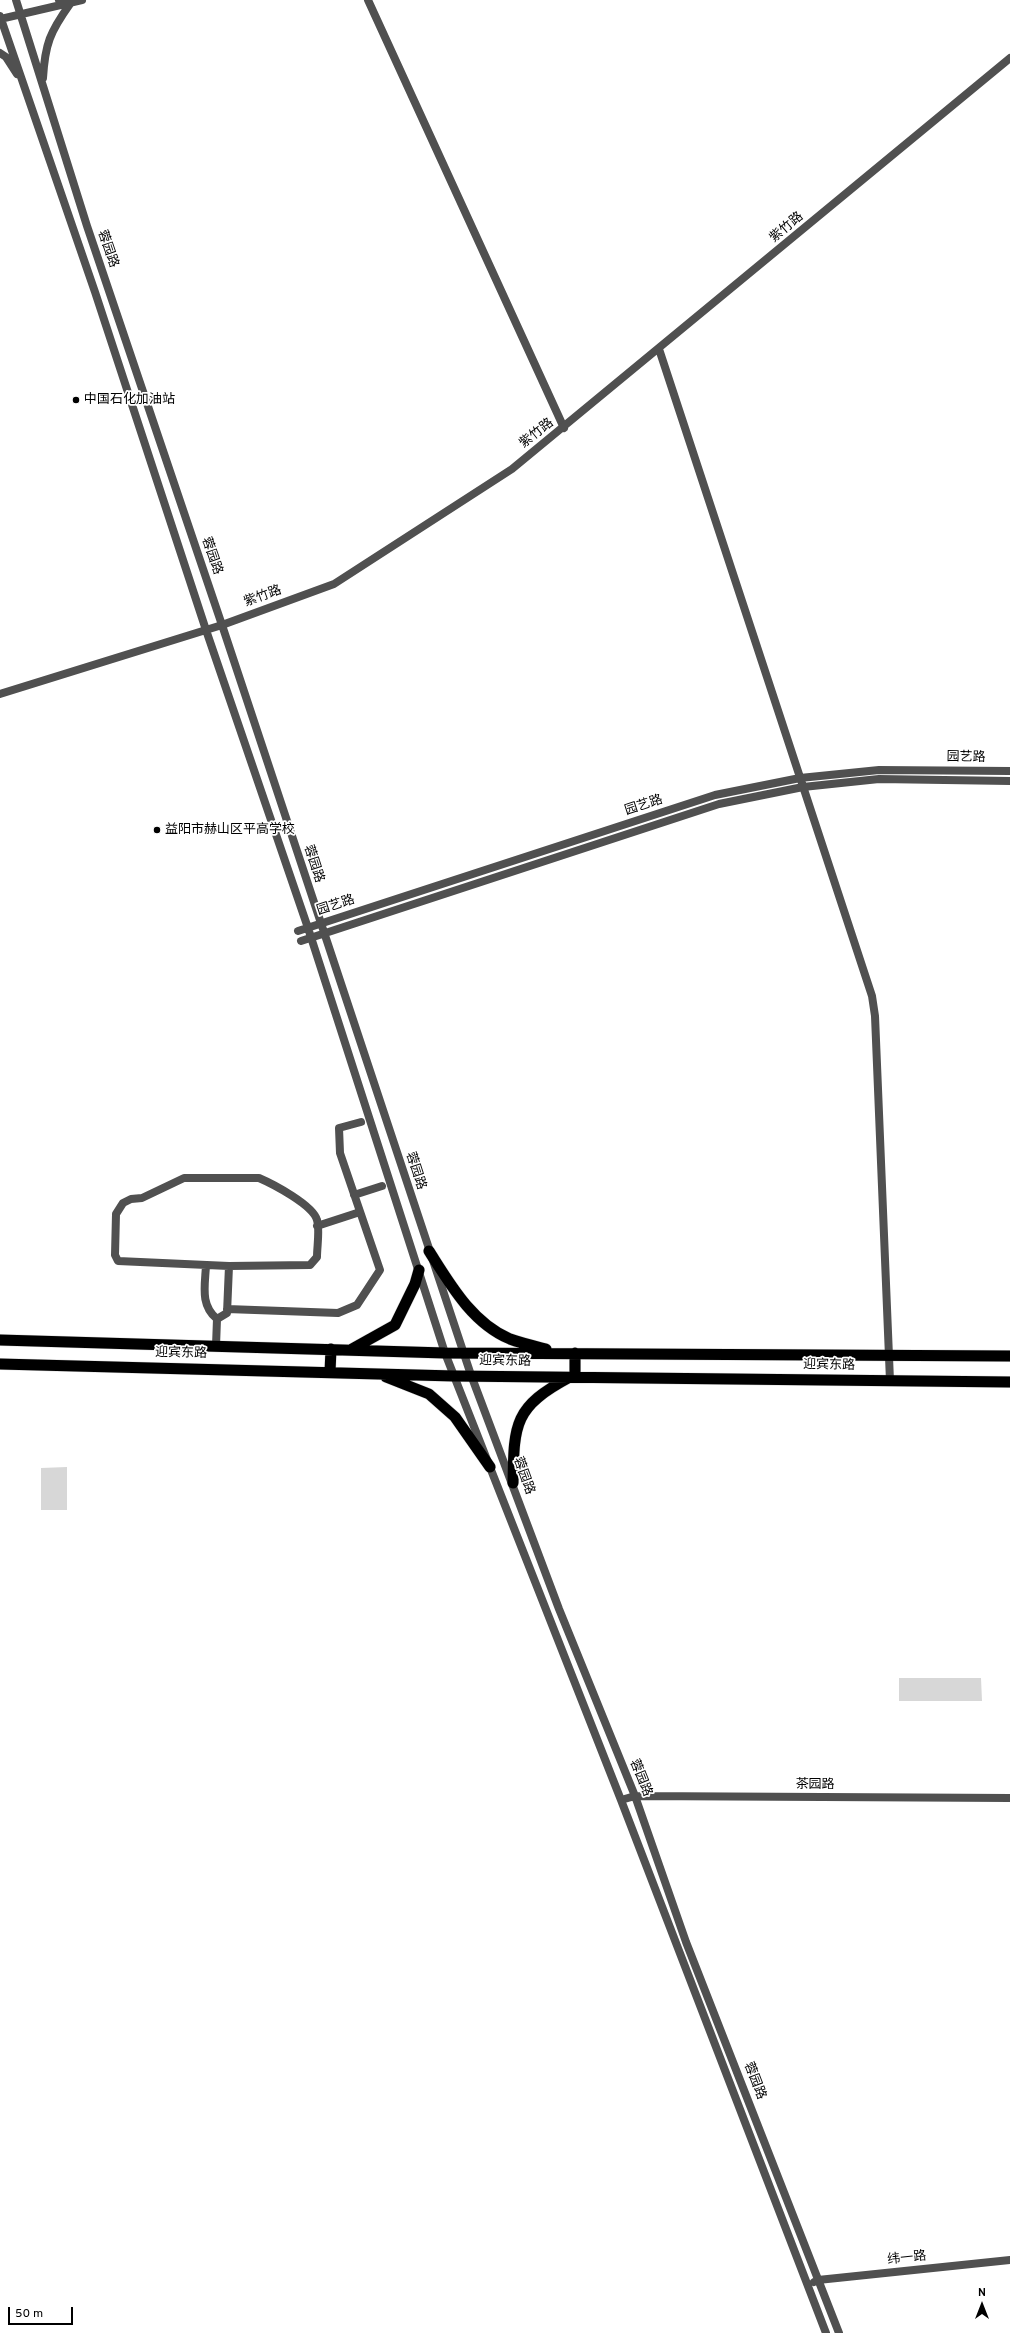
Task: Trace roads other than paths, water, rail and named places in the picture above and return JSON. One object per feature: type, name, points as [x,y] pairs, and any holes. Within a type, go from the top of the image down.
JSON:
[{"type":"highway","points":[[429,1251],[454,1291],[482,1321],[510,1338],[560,1353]]},
{"type":"highway","points":[[352,1349],[395,1325],[415,1284],[419,1270]]},
{"type":"highway","name":"迎宾东路","points":[[0,1340],[352,1349],[445,1353],[1010,1356]]},
{"type":"highway","points":[[330,1372],[331,1349]]},
{"type":"highway","points":[[513,1483],[514,1441],[523,1411],[544,1391],[573,1377],[575,1353]]},
{"type":"highway","name":"迎宾东路","points":[[0,1364],[454,1376],[1010,1382]]},
{"type":"highway","points":[[378,1374],[429,1394],[455,1417],[490,1466]]},
{"type":"street","name":"蓉园路","points":[[16,0],[87,226],[222,625],[323,934],[471,1375],[513,1483],[559,1609],[635,1796],[686,1942],[839,2333]]},
{"type":"street","points":[[59,0],[70,4]]},
{"type":"street","points":[[0,18],[21,16],[82,0]]},
{"type":"street","points":[[368,0],[564,428]]},
{"type":"street","points":[[43,83],[44,58],[52,29],[70,4]]},
{"type":"street","name":"蓉园路","points":[[0,18],[95,292],[206,630],[308,928],[445,1353],[621,1800],[826,2333]]},
{"type":"street","points":[[0,53],[6,57],[24,86]]},
{"type":"street","name":"紫竹路","points":[[0,694],[222,625],[334,584],[512,469],[564,428],[1010,58]]},
{"type":"street","points":[[659,349],[872,996],[875,1016],[890,1381]]},
{"type":"street","name":"园艺路","points":[[298,931],[715,795],[800,778],[880,770],[1010,771]]},
{"type":"street","name":"园艺路","points":[[301,941],[702,809],[803,787],[879,779],[1010,781]]},
{"type":"street","points":[[227,1309],[338,1313],[357,1304],[380,1270],[340,1153],[339,1128],[361,1122]]},
{"type":"street","points":[[184,1178],[259,1178],[309,1208],[317,1219],[317,1257],[310,1265],[206,1265],[118,1260],[115,1255],[116,1214],[122,1203],[131,1199],[142,1198],[184,1178]]},
{"type":"street","points":[[354,1194],[382,1186]]},
{"type":"street","points":[[317,1226],[360,1212]]},
{"type":"street","points":[[206,1265],[204,1303],[209,1313],[217,1319]]},
{"type":"street","points":[[217,1319],[227,1313],[229,1266]]},
{"type":"street","points":[[216,1346],[217,1319]]},
{"type":"street","name":"茶园路","points":[[621,1800],[635,1796],[1010,1798]]},
{"type":"street","name":"纬一路","points":[[808,2286],[818,2280],[1010,2260]]},
{"type":"place","name":"中国石化加油站","points":[[76,400]]},
{"type":"place","name":"益阳市赫山区平高学校","points":[[157,830]]}]
